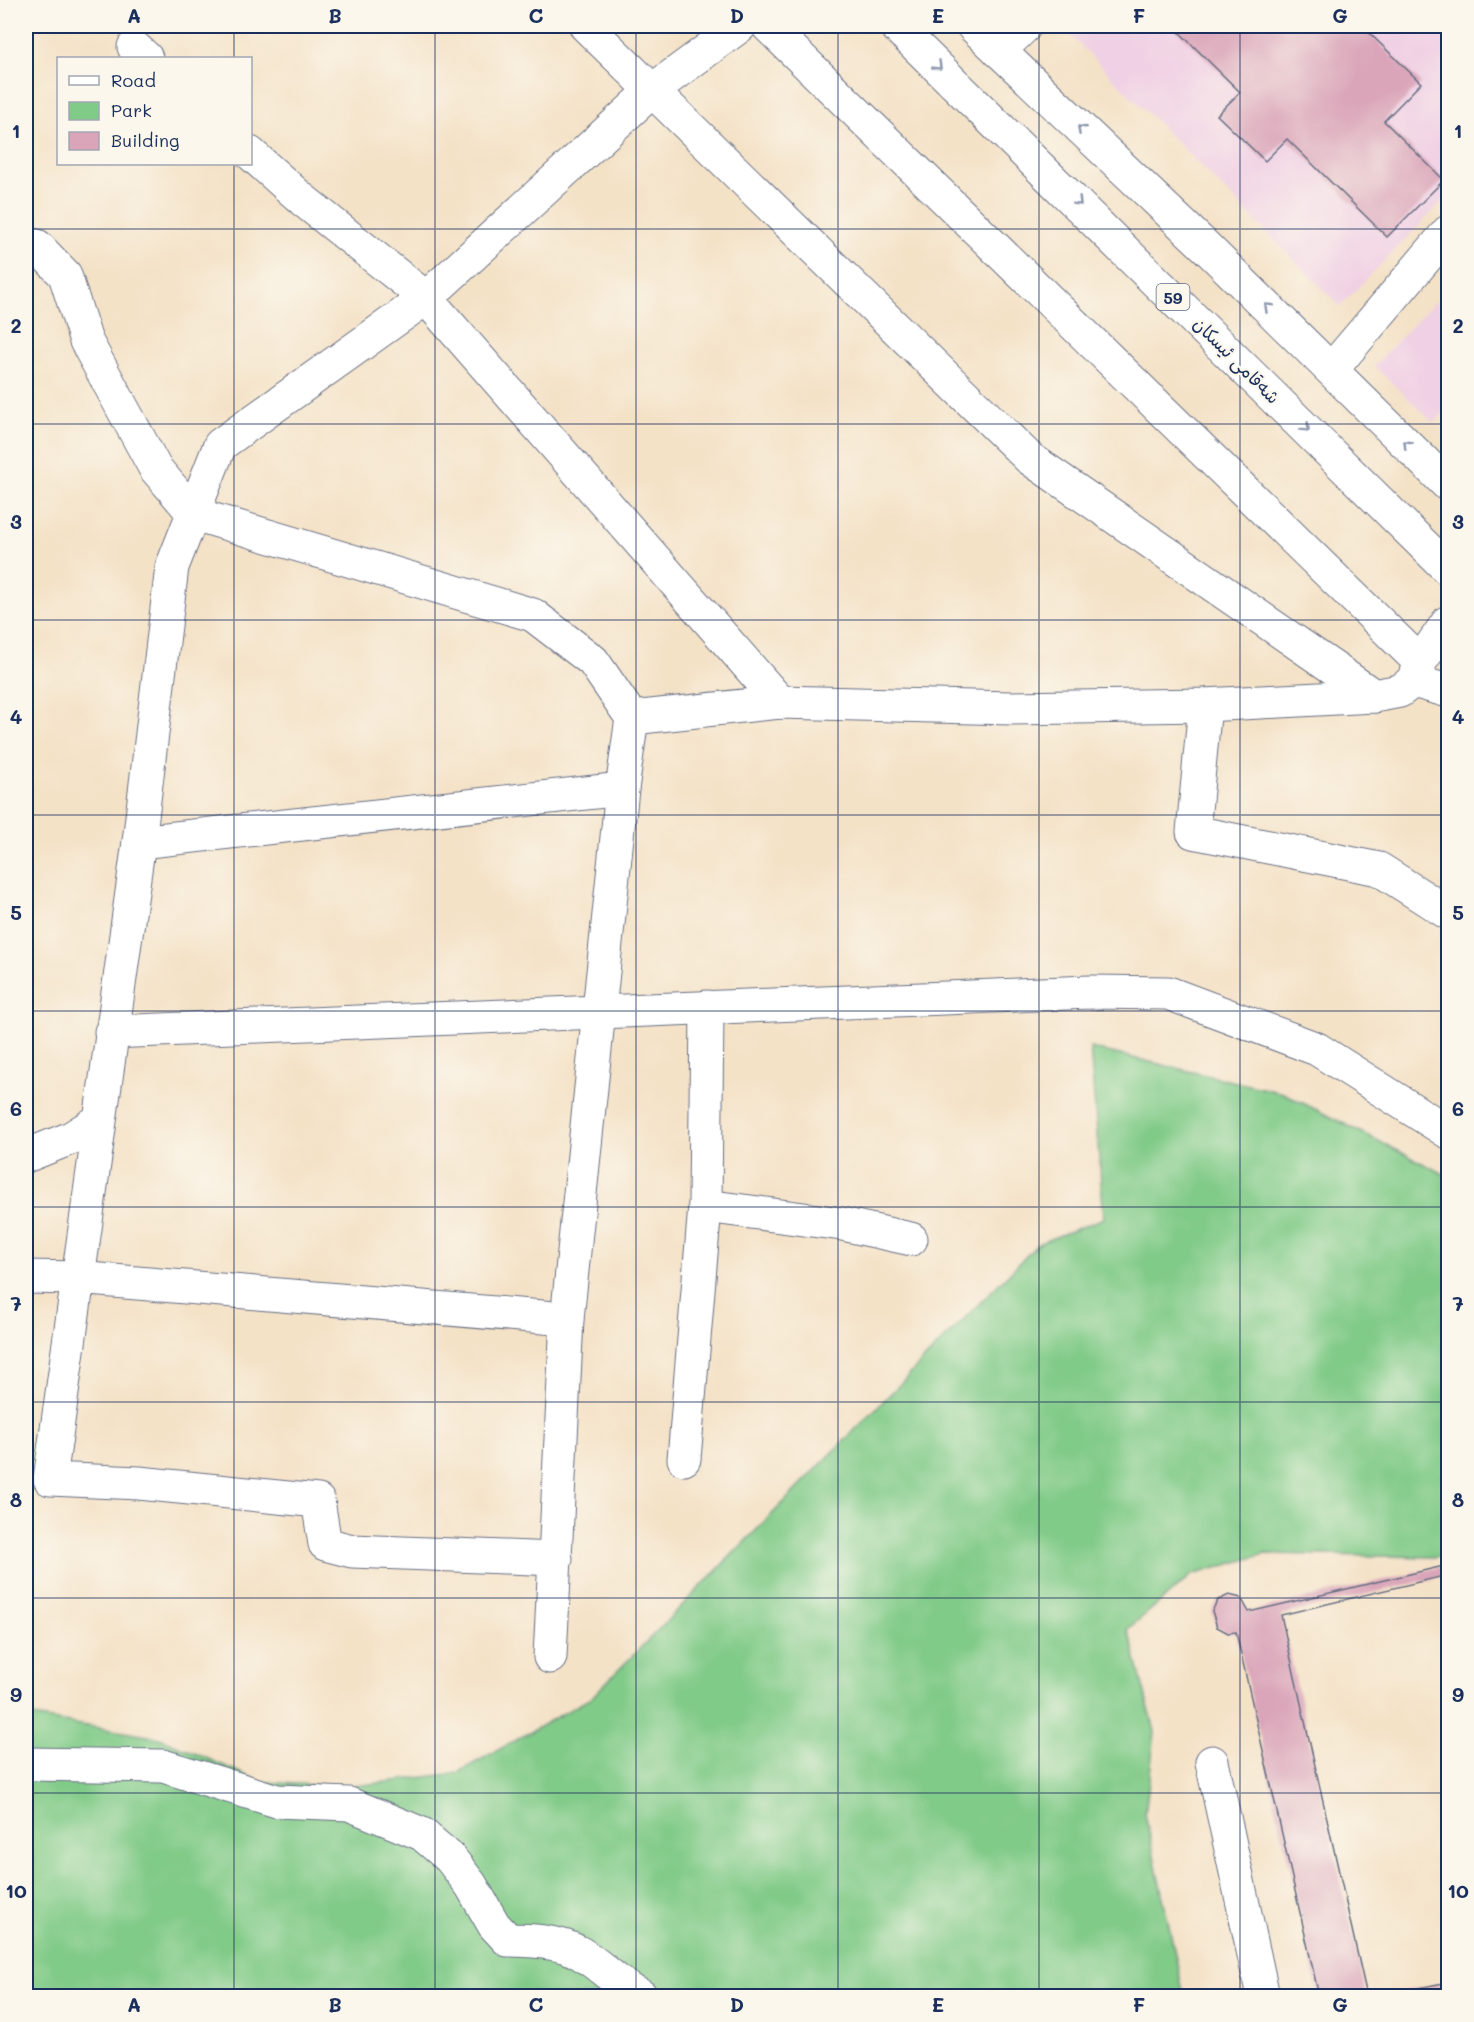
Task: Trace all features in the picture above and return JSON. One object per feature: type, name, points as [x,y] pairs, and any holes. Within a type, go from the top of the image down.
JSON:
[{"type":"street","points":[[586,26],[654,89],[1029,458],[1374,696]]},
{"type":"street","points":[[556,1559],[352,1551],[325,1544],[318,1501],[139,1483],[50,1479],[98,1121],[139,842],[172,567],[220,445],[426,298],[654,89],[740,26]]},
{"type":"street","points":[[768,26],[1416,671],[1449,691]]},
{"type":"street","name":"شەقامی ئیسکان","points":[[896,26],[1449,569]]},
{"type":"street","points":[[973,26],[1332,369],[1449,485]]},
{"type":"street","points":[[999,51],[1024,26]]},
{"type":"street","points":[[252,155],[303,200],[426,298],[780,702]]},
{"type":"street","points":[[1332,369],[1449,232]]},
{"type":"street","points":[[26,244],[37,246],[65,275],[86,341],[155,468],[194,514],[533,615],[593,661],[632,718],[621,789],[567,1319],[550,1657]]},
{"type":"street","points":[[632,718],[780,702],[1011,708],[1205,705],[1374,696],[1400,691],[1449,622]]},
{"type":"street","points":[[1205,705],[1193,832],[1379,869],[1449,913]]},
{"type":"street","points":[[139,842],[621,789]]},
{"type":"street","points":[[111,1032],[1090,992],[1168,993],[1317,1049],[1449,1132]]},
{"type":"street","points":[[684,1459],[705,1206],[707,1007]]},
{"type":"street","points":[[26,1156],[71,1138],[98,1121]]},
{"type":"street","points":[[705,1206],[842,1224],[911,1239]]},
{"type":"street","points":[[26,1277],[77,1278],[567,1319]]},
{"type":"street","points":[[1212,1762],[1263,1996]]},
{"type":"street","points":[[26,1764],[163,1766],[277,1801],[350,1804],[422,1834],[443,1852],[471,1885],[494,1925],[508,1940],[538,1940],[579,1952],[622,1987],[640,1996]]},
{"type":"shaded area","points":[[1067,26],[1448,26],[1448,196],[1340,306],[1064,29]]},
{"type":"shaded area","points":[[1435,301],[1448,314],[1448,408],[1434,423],[1374,366]]},
{"type":"green space","points":[[1090,1048],[1283,1093],[1448,1176],[1448,1353],[1443,1349],[1448,1355],[1448,1554],[1435,1557],[1265,1554],[1192,1575],[1128,1629],[1155,1732],[1145,1814],[1184,1996],[26,1996],[26,1716],[160,1738],[261,1782],[347,1787],[457,1773],[591,1698],[1038,1244],[1104,1218]]},
{"type":"building","points":[[1173,26],[1362,26],[1421,83],[1384,121],[1444,180],[1387,237],[1287,139],[1265,161],[1217,115],[1240,92]]},
{"type":"building","points":[[1448,1565],[1448,1575],[1281,1615],[1367,1996],[1319,1996],[1236,1632],[1228,1633],[1217,1627],[1212,1611],[1218,1600],[1229,1595],[1241,1598],[1249,1612]]},
{"type":"building","points":[[1448,1982],[1448,1996],[1384,1996],[1384,1995]]}]
